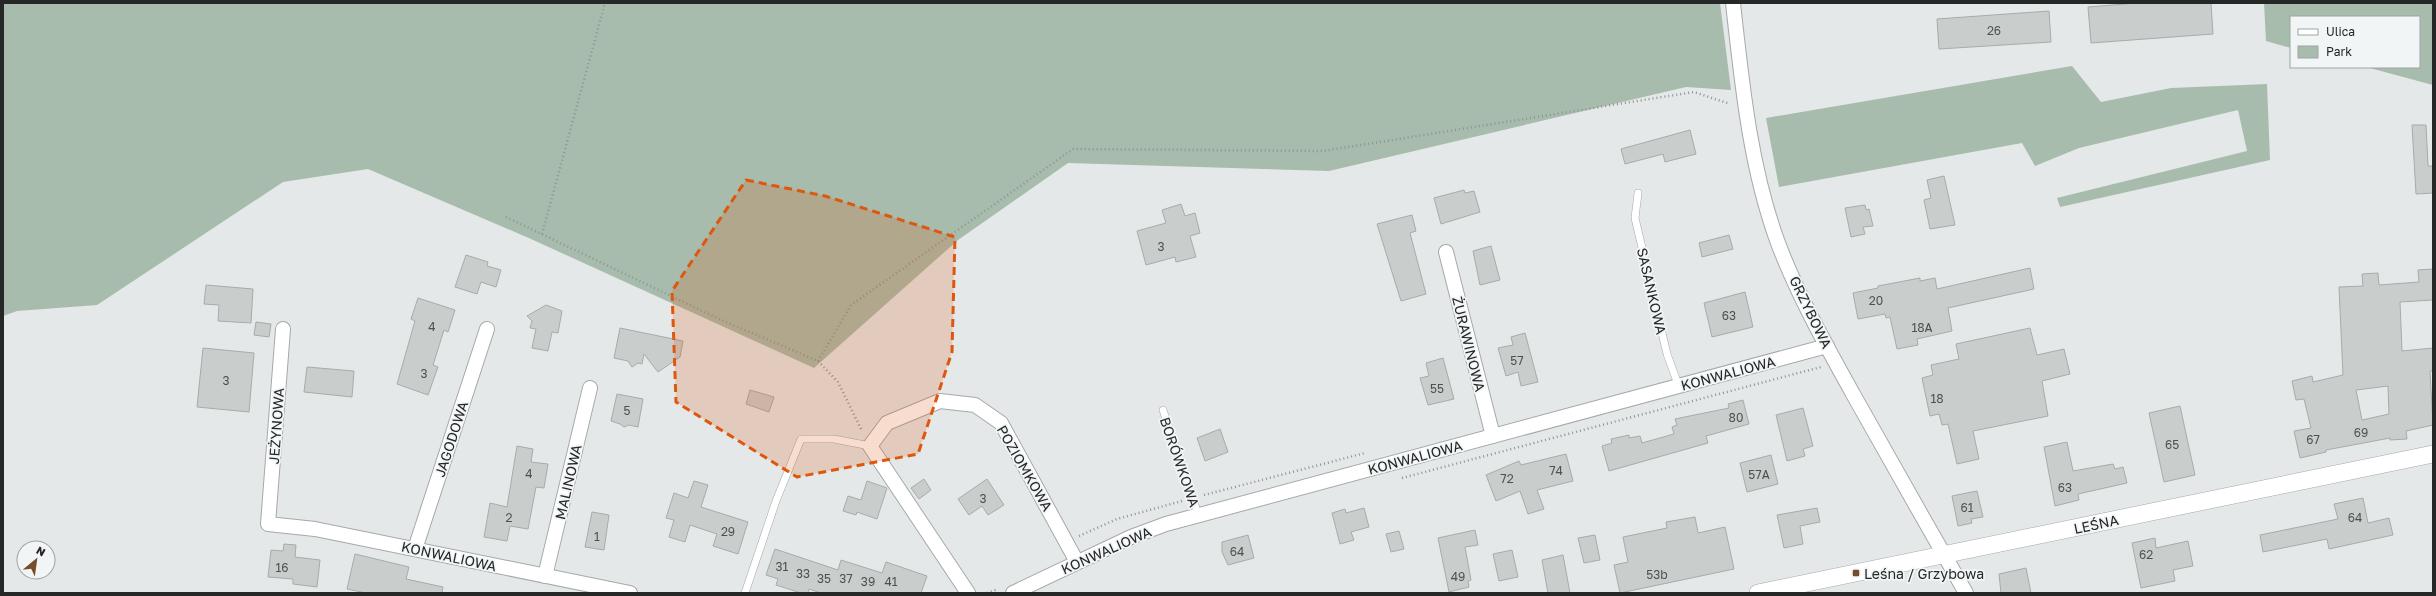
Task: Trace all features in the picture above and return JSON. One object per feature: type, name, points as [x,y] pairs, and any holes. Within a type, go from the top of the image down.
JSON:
[{"type":"street","name":"GRZYBOWA","points":[[1733,3],[1745,109],[1766,205],[1778,244],[1798,290],[1827,346],[1966,593]]},
{"type":"street","name":"ŻURAWINOWA","points":[[1446,252],[1493,436]]},
{"type":"street","name":"JEŻYNOWA","points":[[268,524],[283,329]]},
{"type":"street","name":"JAGODOWA","points":[[415,549],[487,329]]},
{"type":"street","name":"KONWALIOWA","points":[[1013,593],[1131,538],[1198,514],[1679,387],[1827,346]]},
{"type":"street","name":"MALINOWA","points":[[546,576],[590,388]]},
{"type":"street","name":"POZIOMKOWA","points":[[870,446],[887,423],[940,401],[975,405],[1001,423],[1077,562]]},
{"type":"street","points":[[870,446],[968,593]]},
{"type":"street","name":"LEŚNA","points":[[1758,593],[2433,454]]},
{"type":"street","name":"KONWALIOWA","points":[[268,524],[315,528],[630,593]]},
{"type":"lane","name":"SASANKOWA","points":[[1638,193],[1635,218],[1668,354],[1679,387]]},
{"type":"lane","name":"BORÓWKOWA","points":[[1163,410],[1198,514]]},
{"type":"lane","points":[[745,593],[776,501],[801,439],[834,439],[870,446]]},
{"type":"path","points":[[542,234],[605,3]]},
{"type":"path","points":[[818,361],[851,305],[1073,149],[1323,151],[1694,92],[1745,109]]},
{"type":"path","points":[[506,217],[719,319],[818,361],[838,382],[870,446]]},
{"type":"path","points":[[1399,479],[1819,367],[1828,367]]},
{"type":"highlighted area","points":[[746,180],[825,196],[955,237],[952,352],[918,454],[797,477],[676,402],[672,291]]},
{"type":"green space","points":[[3,3],[1720,3],[1731,90],[1686,87],[1329,171],[1068,163],[958,240],[814,368],[531,239],[368,169],[283,182],[97,305],[17,311],[3,316]]},
{"type":"green space","points":[[2264,3],[2433,3],[2433,85],[2370,68],[2420,68],[2420,16],[2290,16],[2290,48],[2266,41]]},
{"type":"green space","points":[[2072,66],[2101,102],[2171,88],[2267,84],[2270,160],[2060,207],[2057,198],[2247,151],[2238,110],[2079,148],[2035,166],[2022,143],[1779,187],[1766,118]]},
{"type":"building","points":[[2137,3],[2211,3],[2213,34],[2091,43],[2088,7]]},
{"type":"building","points":[[2049,11],[2051,42],[1939,49],[1937,19]]},
{"type":"building","points":[[2412,125],[2426,125],[2428,166],[2433,166],[2433,193],[2416,194]]},
{"type":"building","points":[[1690,130],[1696,154],[1665,162],[1663,154],[1625,164],[1621,149]]},
{"type":"building","points":[[1944,176],[1955,225],[1930,229],[1924,200],[1931,198],[1927,180]]},
{"type":"building","points":[[1464,190],[1465,193],[1474,191],[1480,212],[1441,224],[1434,198]]},
{"type":"building","points":[[1181,204],[1185,216],[1195,213],[1200,233],[1190,236],[1196,257],[1176,262],[1175,257],[1146,265],[1137,231],[1166,223],[1162,210]]},
{"type":"building","points":[[1865,205],[1866,210],[1869,209],[1873,226],[1863,227],[1865,234],[1851,237],[1845,208]]},
{"type":"building","points":[[1412,215],[1416,231],[1410,233],[1426,294],[1401,301],[1377,224]]},
{"type":"building","points":[[1729,235],[1733,249],[1702,257],[1699,243]]},
{"type":"building","points":[[1491,246],[1500,280],[1480,285],[1473,251]]},
{"type":"building","points":[[466,255],[488,262],[487,266],[501,270],[496,287],[481,282],[477,294],[455,287]]},
{"type":"building","points":[[2030,268],[2034,289],[1948,308],[1952,331],[1917,339],[1918,345],[1897,349],[1890,317],[1886,318],[1885,314],[1858,319],[1853,293],[1878,288],[1878,286],[1920,278],[1920,281],[1935,278],[1937,289]]},
{"type":"building","points":[[2433,269],[2433,300],[2400,302],[2402,351],[2433,348],[2433,371],[2430,371],[2433,425],[2406,431],[2407,439],[2390,440],[2390,438],[2326,450],[2326,452],[2300,458],[2294,431],[2311,428],[2304,399],[2296,400],[2292,381],[2312,376],[2313,382],[2343,375],[2339,287],[2363,286],[2362,274],[2378,273],[2379,285],[2419,282],[2418,270]],"holes":[[[2388,386],[2389,414],[2362,420],[2356,390]]]},
{"type":"building","points":[[206,285],[253,289],[251,323],[218,321],[219,305],[204,304]]},
{"type":"building","points":[[1745,292],[1753,327],[1712,337],[1704,303]]},
{"type":"building","points":[[418,298],[455,310],[448,332],[444,330],[433,365],[438,367],[428,395],[397,384],[415,321],[411,319]]},
{"type":"building","points":[[546,305],[562,311],[558,333],[552,332],[548,351],[532,348],[536,329],[530,328],[532,321],[527,316]]},
{"type":"building","points":[[256,322],[271,324],[269,337],[254,335]]},
{"type":"building","points":[[620,328],[683,341],[680,357],[658,372],[644,354],[642,364],[638,363],[632,367],[628,361],[614,358]]},
{"type":"building","points":[[2030,328],[2037,355],[2064,349],[2070,374],[2042,381],[2048,416],[1973,431],[1979,459],[1957,464],[1948,424],[1942,425],[1939,414],[1930,416],[1922,378],[1933,375],[1931,365],[1959,359],[1956,344]]},
{"type":"building","points":[[1525,333],[1538,382],[1521,386],[1518,372],[1506,376],[1498,348],[1513,345],[1511,337]]},
{"type":"building","points":[[203,348],[254,353],[249,412],[197,407]]},
{"type":"building","points":[[1443,358],[1454,399],[1428,405],[1420,378],[1429,376],[1426,363]]},
{"type":"building","points":[[307,367],[354,371],[352,397],[304,392]]},
{"type":"building","points":[[750,390],[774,397],[769,412],[746,404]]},
{"type":"building","points":[[617,394],[643,399],[638,427],[629,425],[624,427],[611,421]]},
{"type":"building","points":[[1743,400],[1749,424],[1706,436],[1708,443],[1609,471],[1602,446],[1612,443],[1611,439],[1629,435],[1629,438],[1640,436],[1642,443],[1674,434],[1672,427],[1677,425],[1675,419],[1729,408],[1728,404]]},
{"type":"building","points":[[2180,406],[2195,475],[2164,482],[2149,413]]},
{"type":"building","points":[[1803,408],[1813,446],[1803,449],[1805,456],[1787,461],[1776,415]]},
{"type":"building","points":[[1220,429],[1228,452],[1205,461],[1197,438]]},
{"type":"building","points":[[2067,442],[2073,471],[2113,464],[2115,469],[2123,467],[2127,483],[2078,494],[2079,500],[2055,506],[2044,447]]},
{"type":"building","points":[[517,446],[533,449],[531,462],[548,464],[544,488],[536,487],[528,529],[510,526],[507,541],[484,537],[490,503],[507,507]]},
{"type":"building","points":[[1566,454],[1573,481],[1537,490],[1544,509],[1528,514],[1520,491],[1496,501],[1486,475],[1519,461],[1521,465]]},
{"type":"building","points":[[1771,455],[1778,484],[1747,492],[1740,463]]},
{"type":"building","points":[[924,479],[931,490],[919,499],[911,488]]},
{"type":"building","points":[[987,479],[1004,505],[988,515],[982,506],[969,515],[958,499]]},
{"type":"building","points":[[694,481],[708,485],[701,507],[748,522],[738,554],[713,546],[717,534],[690,525],[685,542],[669,537],[674,520],[666,518],[674,493],[688,498]]},
{"type":"building","points":[[867,481],[887,488],[877,519],[857,512],[856,515],[843,511],[848,496],[861,500]]},
{"type":"building","points":[[1977,491],[1983,517],[1971,519],[1972,523],[1958,526],[1952,496]]},
{"type":"building","points":[[2363,498],[2368,523],[2389,518],[2393,535],[2329,549],[2327,539],[2263,552],[2260,535],[2338,519],[2334,504]]},
{"type":"building","points":[[1364,508],[1369,527],[1351,532],[1354,540],[1340,544],[1332,513],[1345,509],[1346,513]]},
{"type":"building","points":[[1817,508],[1820,522],[1800,526],[1803,544],[1784,548],[1777,515]]},
{"type":"building","points":[[592,512],[609,515],[604,550],[585,547]]},
{"type":"building","points":[[1695,517],[1698,533],[1725,527],[1734,569],[1620,593],[1614,565],[1628,562],[1623,537],[1667,528],[1666,522]]},
{"type":"building","points":[[1475,530],[1478,545],[1465,547],[1471,580],[1468,581],[1469,587],[1449,592],[1438,538]]},
{"type":"building","points":[[1399,531],[1404,549],[1391,552],[1386,534]]},
{"type":"building","points":[[1248,535],[1254,558],[1228,565],[1222,552],[1222,542]]},
{"type":"building","points":[[1595,535],[1600,560],[1584,563],[1578,538]]},
{"type":"building","points":[[2155,538],[2156,548],[2188,541],[2193,566],[2173,570],[2175,581],[2141,588],[2132,543]]},
{"type":"building","points":[[284,544],[296,545],[295,557],[320,560],[317,587],[293,584],[293,579],[268,577],[271,550],[283,551]]},
{"type":"building","points":[[775,549],[838,570],[841,560],[882,573],[886,562],[927,576],[921,593],[821,593],[809,589],[808,593],[801,593],[776,585],[778,579],[766,575]]},
{"type":"building","points":[[1512,550],[1518,577],[1499,581],[1493,554]]},
{"type":"building","points":[[355,554],[409,567],[406,579],[443,587],[442,593],[366,593],[347,589]]},
{"type":"building","points":[[1563,555],[1570,593],[1548,593],[1542,560]]},
{"type":"building","points":[[2026,568],[2031,593],[2001,593],[1999,574]]},
{"type":"place","name":"Leśna / Grzybowa","points":[[1856,573]]}]
